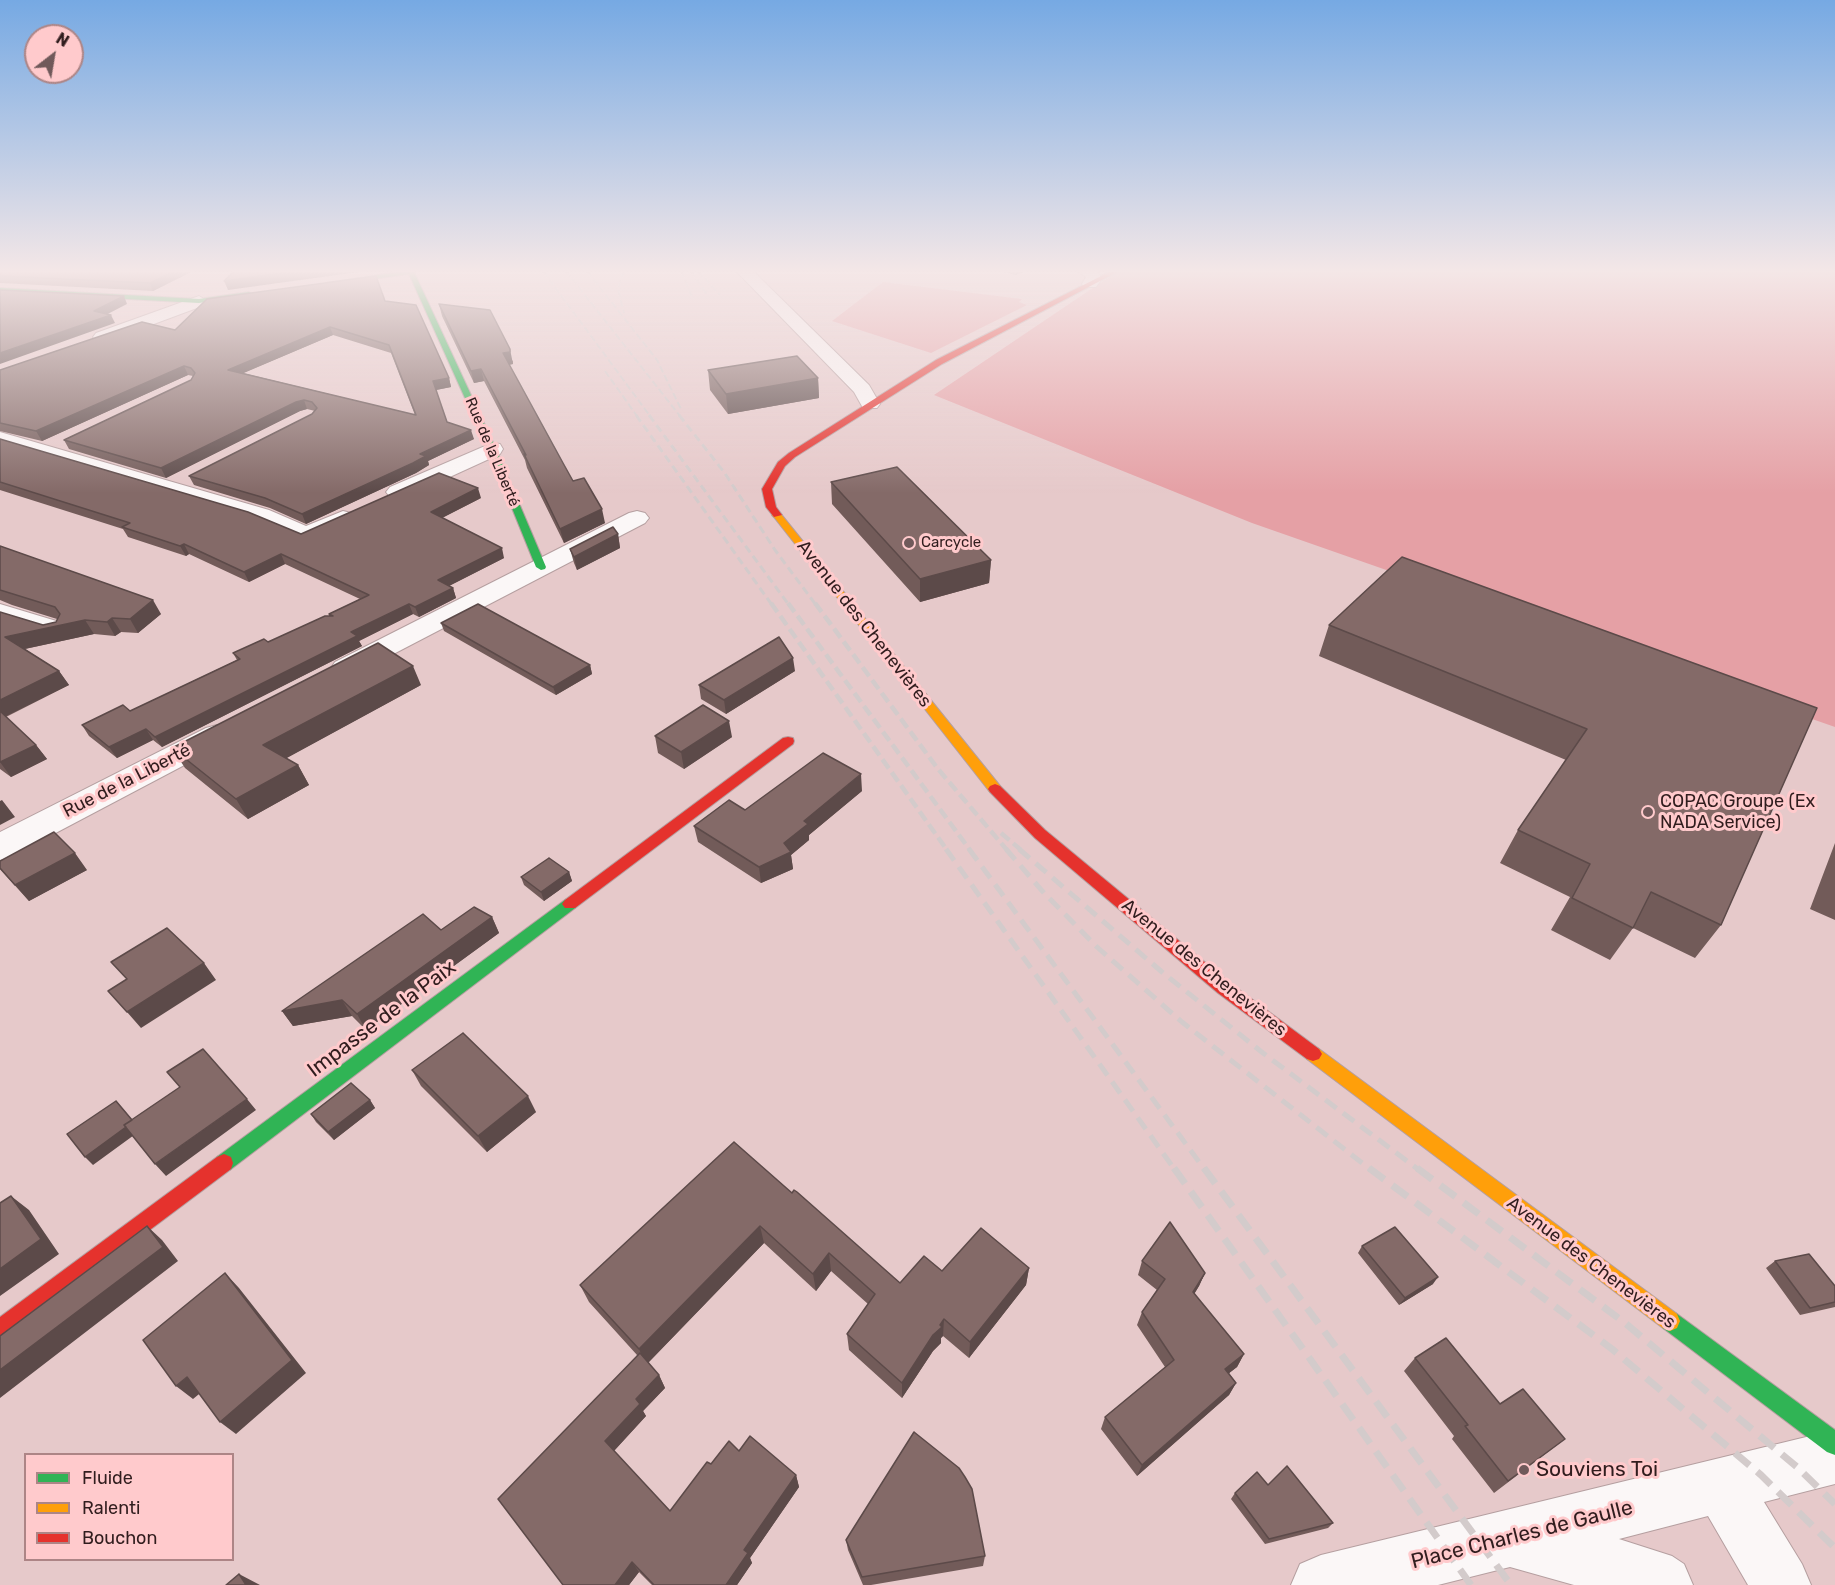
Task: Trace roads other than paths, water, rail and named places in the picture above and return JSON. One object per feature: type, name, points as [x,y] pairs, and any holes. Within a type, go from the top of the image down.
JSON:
[{"type":"street","name":"Rue de la Liberté","points":[[444,345],[492,449],[541,567]]},
{"type":"street","points":[[818,345],[862,389],[870,404]]},
{"type":"street","name":"Avenue des Chenevières","points":[[969,345],[870,404],[781,464],[770,480],[767,498],[771,507],[993,787],[1048,841],[1224,988],[1835,1444]]},
{"type":"street","points":[[43,451],[74,436]]},
{"type":"street","points":[[0,438],[261,515],[306,535],[492,449]]},
{"type":"street","points":[[167,488],[197,472]]},
{"type":"street","points":[[325,679],[637,518]]},
{"type":"street","points":[[0,612],[53,628]]},
{"type":"street","name":"Rue de la Liberté","points":[[0,847],[241,722]]},
{"type":"street","name":"Impasse de la Paix","points":[[0,1330],[789,741]]},
{"type":"street","name":"Place Charles de Gaulle","points":[[1321,1585],[1835,1457]]},
{"type":"street","points":[[1722,1486],[1781,1585]]},
{"type":"street","points":[[1510,1539],[1651,1577],[1663,1585]]},
{"type":"railway","points":[[598,345],[650,416]]},
{"type":"railway","points":[[624,345],[680,416]]},
{"type":"railway","points":[[645,345],[657,360],[682,411]]},
{"type":"railway","points":[[605,371],[637,416]]},
{"type":"railway","points":[[636,415],[772,605]]},
{"type":"railway","points":[[649,415],[789,605]]},
{"type":"railway","points":[[679,415],[724,472],[775,550],[816,605]]},
{"type":"railway","points":[[771,603],[947,850]]},
{"type":"railway","points":[[788,603],[970,850]]},
{"type":"railway","points":[[815,603],[938,769],[1007,850]]},
{"type":"railway","points":[[1001,833],[1021,850]]},
{"type":"railway","points":[[946,849],[1175,1170]]},
{"type":"railway","points":[[969,849],[1205,1170]]},
{"type":"railway","points":[[1006,849],[1044,893],[1097,947],[1182,1022],[1371,1170]]},
{"type":"railway","points":[[1019,849],[1162,972],[1263,1053],[1419,1170]]},
{"type":"railway","points":[[1174,1168],[1471,1585]]},
{"type":"railway","points":[[1204,1168],[1511,1585]]},
{"type":"railway","points":[[1369,1168],[1612,1349],[1761,1475],[1835,1548]]},
{"type":"railway","points":[[1417,1168],[1625,1323],[1797,1467],[1835,1504]]},
{"type":"place","name":"Carcycle","points":[[909,543]]},
{"type":"place","name":"COPAC Groupe (Ex NADA Service)","points":[[1648,812]]},
{"type":"place","name":"Souviens Toi","points":[[1524,1470]]}]
